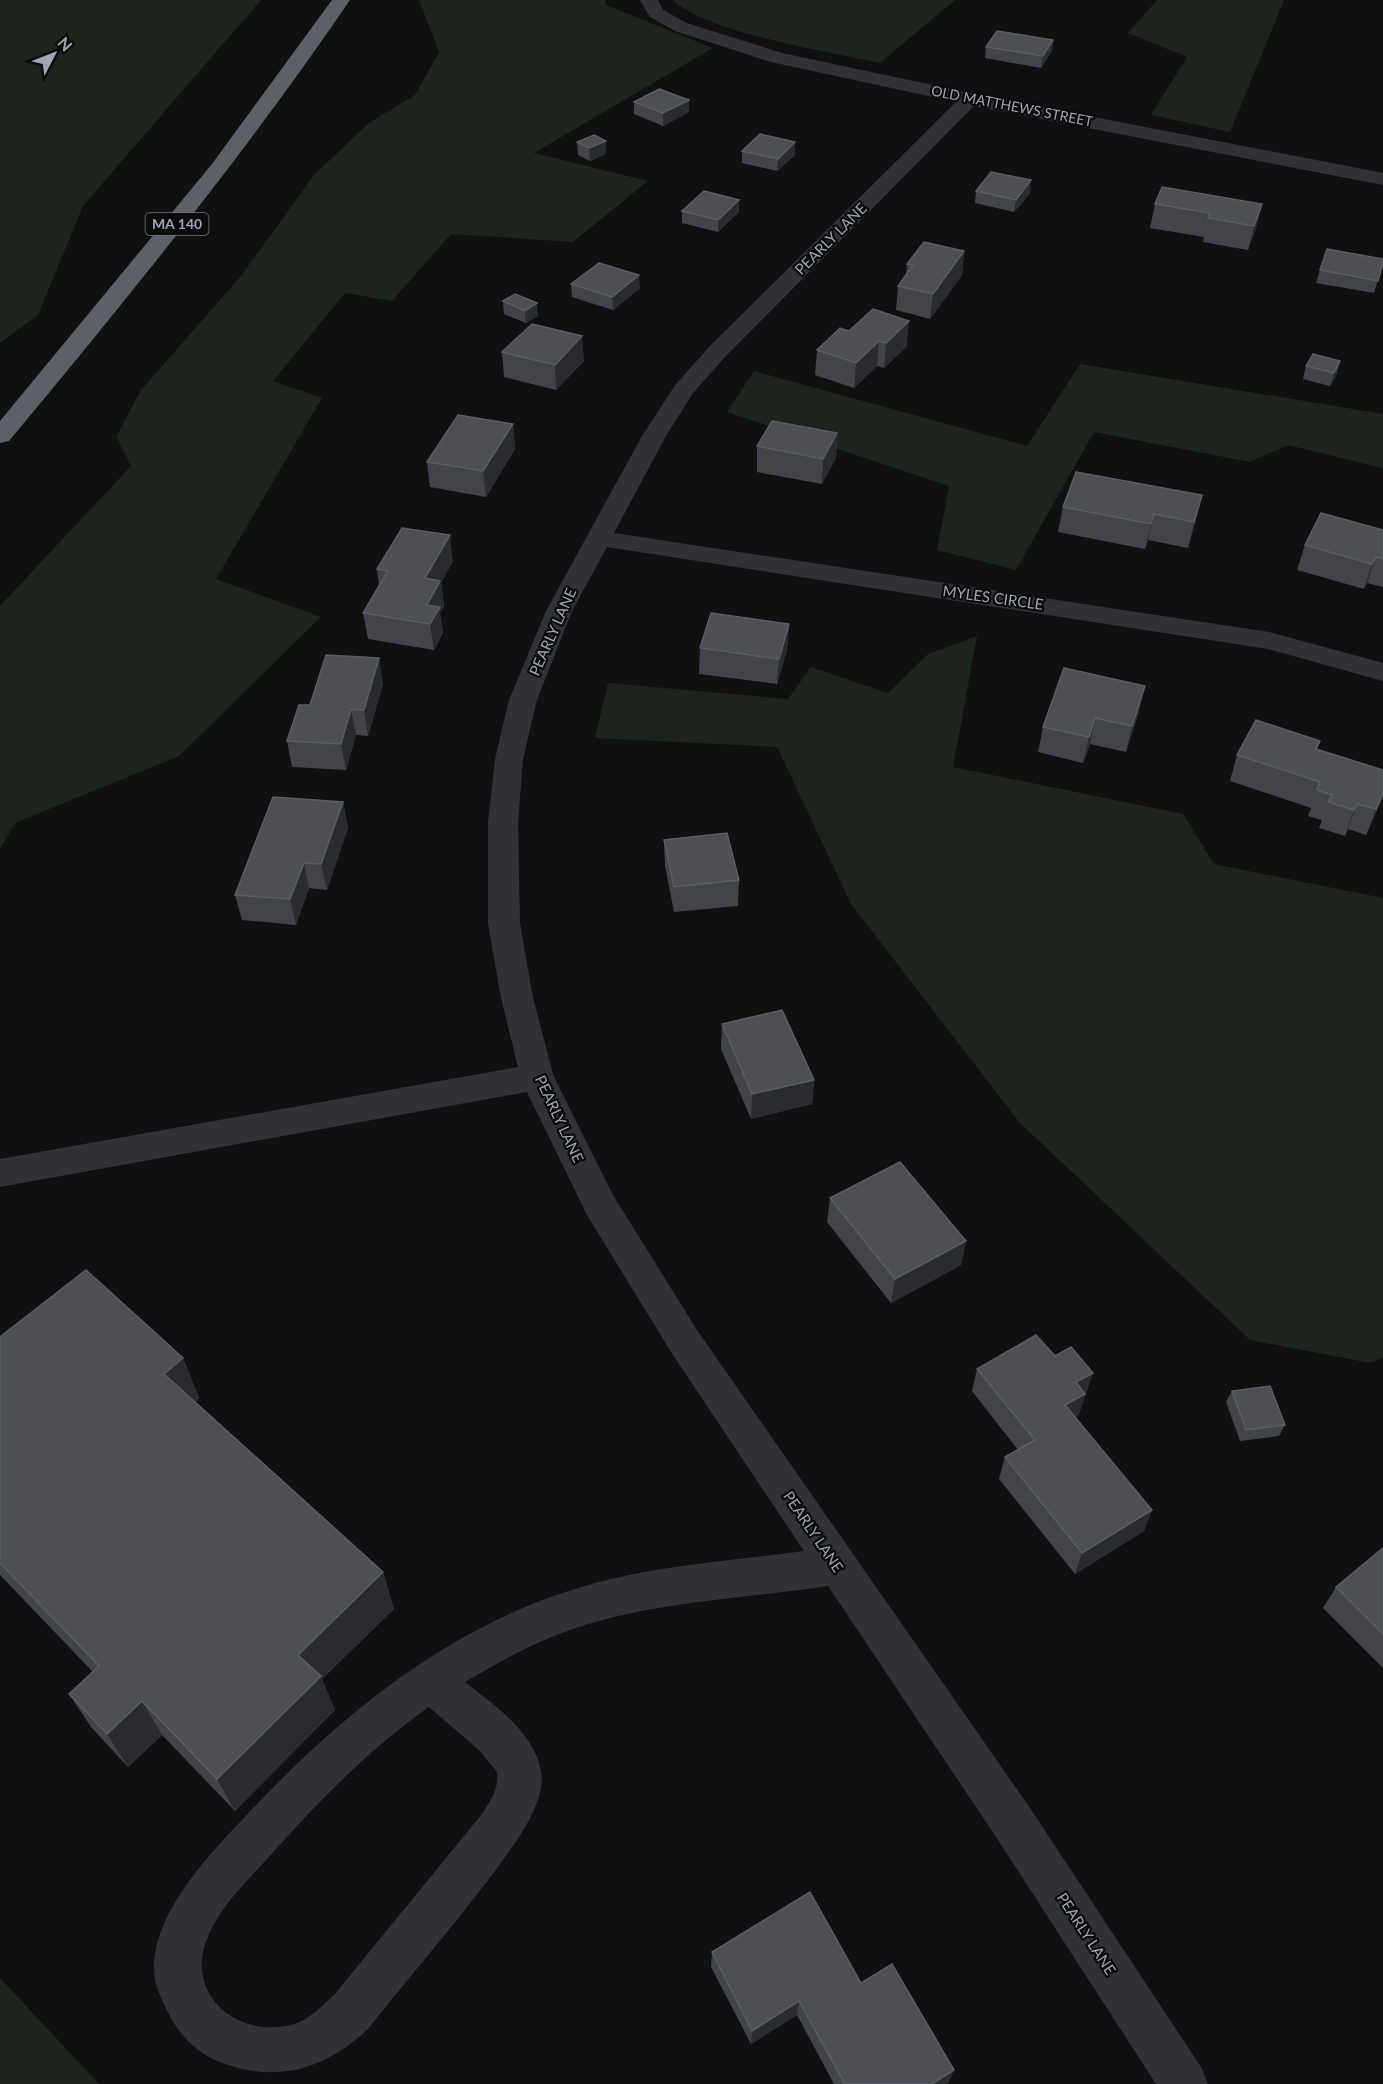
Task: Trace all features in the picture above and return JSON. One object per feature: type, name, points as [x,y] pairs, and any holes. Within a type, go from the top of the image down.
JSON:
[{"type":"highway","name":"MA 140","points":[[0,436],[221,169],[269,105],[341,0]]},
{"type":"street","name":"OLD MATTHEWS STREET","points":[[650,3],[663,18],[681,27],[745,50],[970,99],[1383,179]]},
{"type":"street","name":"PEARLY LANE","points":[[970,99],[696,376],[654,436],[559,611],[523,700],[509,759],[503,823],[504,923],[517,998],[537,1077],[600,1205],[684,1341],[835,1566],[1014,1824],[1184,2084]]},
{"type":"street","name":"MYLES CIRCLE","points":[[600,538],[1269,641],[1383,672]]},
{"type":"street","points":[[0,1173],[537,1077]]},
{"type":"street","points":[[430,1681],[511,1751],[519,1769],[518,1789],[509,1812],[498,1830],[351,2012],[327,2033],[294,2047],[265,2053],[236,2047],[210,2031],[188,2004],[177,1969],[188,1922],[216,1883],[271,1820],[402,1698],[430,1681],[521,1628],[578,1607],[655,1590],[769,1577],[835,1566]]},
{"type":"shaded area","points":[[0,0],[261,0],[83,206],[38,315],[0,343]]},
{"type":"shaded area","points":[[419,0],[605,0],[606,5],[713,48],[534,153],[648,181],[573,242],[451,234],[392,301],[345,293],[273,381],[322,398],[216,579],[321,617],[179,756],[15,823],[0,849],[0,606],[131,466],[116,437],[141,390],[241,276],[314,175],[369,123],[415,95],[439,52]]},
{"type":"shaded area","points":[[673,0],[955,0],[880,63],[741,32],[690,12]]},
{"type":"shaded area","points":[[1157,0],[1284,0],[1230,132],[1151,115],[1187,57],[1128,33]]},
{"type":"shaded area","points":[[1080,364],[1383,414],[1383,468],[1288,445],[1250,462],[1094,432],[1016,570],[937,550],[949,486],[727,412],[754,371],[1027,446]]},
{"type":"shaded area","points":[[977,636],[953,767],[1183,814],[1214,864],[1383,898],[1383,1358],[1370,1363],[1250,1340],[1020,1123],[851,904],[777,747],[595,738],[608,683],[788,699],[811,667],[888,693],[928,654]]},
{"type":"shaded area","points":[[0,1978],[99,2084],[0,2084]]},
{"type":"building","points":[[997,31],[1053,40],[1043,56],[986,47]]},
{"type":"building","points":[[659,89],[689,100],[663,113],[634,102]]},
{"type":"building","points":[[760,134],[795,142],[778,159],[742,151]]},
{"type":"building","points":[[594,135],[606,141],[589,148],[577,142]]},
{"type":"building","points":[[991,172],[1031,180],[1016,200],[976,191]]},
{"type":"building","points":[[1162,187],[1262,204],[1254,226],[1208,218],[1210,213],[1155,204]]},
{"type":"building","points":[[704,191],[739,200],[718,220],[682,211]]},
{"type":"building","points":[[924,242],[964,251],[933,294],[898,286],[913,265],[907,264]]},
{"type":"building","points":[[1327,249],[1383,259],[1378,281],[1320,270]]},
{"type":"building","points":[[599,263],[639,275],[612,297],[571,284]]},
{"type":"building","points":[[515,294],[537,303],[525,311],[503,301]]},
{"type":"building","points":[[873,309],[909,321],[886,343],[879,341],[856,363],[817,350],[840,328],[849,331]]},
{"type":"building","points":[[532,324],[582,336],[555,365],[502,352]]},
{"type":"building","points":[[1313,354],[1340,361],[1334,373],[1306,366]]},
{"type":"building","points":[[458,415],[513,424],[483,471],[427,462]]},
{"type":"building","points":[[772,421],[837,433],[823,459],[757,446]]},
{"type":"building","points":[[1076,472],[1202,495],[1194,522],[1154,514],[1151,524],[1063,507]]},
{"type":"building","points":[[1321,513],[1383,530],[1383,559],[1376,557],[1372,564],[1305,545]]},
{"type":"building","points":[[402,528],[450,535],[425,578],[440,581],[427,605],[440,607],[430,624],[363,613],[388,571],[377,569]]},
{"type":"building","points":[[711,613],[789,624],[779,659],[700,648]]},
{"type":"building","points":[[326,655],[379,658],[364,710],[351,709],[341,744],[287,741],[299,705],[310,705]]},
{"type":"building","points":[[1064,668],[1145,686],[1132,726],[1095,718],[1089,737],[1043,727]]},
{"type":"building","points":[[1256,720],[1320,741],[1316,749],[1383,770],[1383,793],[1376,809],[1357,804],[1354,810],[1328,802],[1332,795],[1317,790],[1320,782],[1237,755]]},
{"type":"building","points":[[273,797],[343,802],[321,864],[304,863],[290,899],[235,895]]},
{"type":"building","points":[[727,833],[739,880],[674,887],[664,840]]},
{"type":"building","points":[[782,1010],[814,1080],[752,1094],[722,1024]]},
{"type":"building","points":[[900,1162],[966,1241],[895,1279],[830,1198]]},
{"type":"building","points":[[86,1270],[183,1358],[164,1374],[383,1572],[298,1655],[321,1676],[217,1779],[142,1701],[107,1734],[69,1694],[99,1666],[0,1563],[0,1337]]},
{"type":"building","points":[[1036,1335],[1055,1356],[1071,1347],[1093,1373],[1076,1382],[1085,1394],[1065,1405],[1152,1510],[1082,1553],[1005,1457],[1035,1440],[977,1369]]},
{"type":"building","points":[[1270,1386],[1285,1425],[1246,1430],[1232,1391]]},
{"type":"building","points":[[1383,1548],[1383,1634],[1336,1587]]},
{"type":"building","points":[[810,1892],[861,1983],[892,1964],[954,2070],[932,2084],[845,2084],[799,2001],[752,2031],[712,1952]]}]
